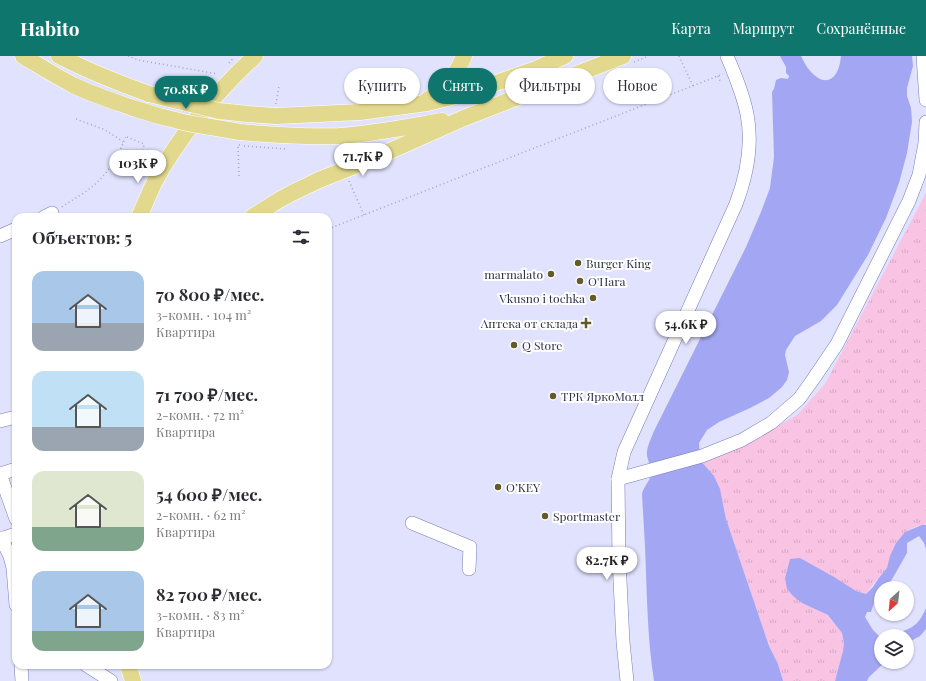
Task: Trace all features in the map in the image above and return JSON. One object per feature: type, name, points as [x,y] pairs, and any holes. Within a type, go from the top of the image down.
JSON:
[{"type":"main road","points":[[23,56],[74,85],[104,98],[133,108],[239,138],[340,136],[370,133],[464,118]]},
{"type":"main road","points":[[59,56],[77,66],[149,94],[219,111],[248,114],[276,111],[360,112],[412,104]]},
{"type":"main road","points":[[141,213],[154,183],[193,124],[217,94],[255,56]]},
{"type":"main road","points":[[420,102],[435,95],[444,88],[464,56]]},
{"type":"main road","points":[[420,103],[452,98],[536,69],[565,56]]},
{"type":"main road","points":[[258,213],[279,200],[319,180],[372,159],[464,118],[623,56]]},
{"type":"main road","points":[[129,669],[133,681]]},
{"type":"street","points":[[626,681],[619,565],[618,479],[624,452],[730,218],[743,183],[748,164],[750,140],[744,101],[727,56]]},
{"type":"street","points":[[923,56],[926,100]]},
{"type":"street","points":[[618,479],[702,456],[742,440],[771,423],[799,399],[837,344],[909,201],[919,175],[925,143],[926,122]]},
{"type":"street","points":[[0,236],[12,231]]},
{"type":"street","points":[[0,420],[12,418]]},
{"type":"street","points":[[12,470],[0,474],[3,490],[12,502]]},
{"type":"street","points":[[412,523],[470,547],[469,569]]},
{"type":"street","points":[[12,535],[1,538],[10,556],[12,564]]},
{"type":"street","points":[[21,669],[22,681]]},
{"type":"street","points":[[92,669],[109,680]]},
{"type":"street","points":[[91,681],[109,680]]},
{"type":"path","points":[[128,56],[138,60],[218,74]]},
{"type":"path","points":[[679,56],[693,86]]},
{"type":"path","points":[[332,227],[733,70]]},
{"type":"path","points":[[718,76],[721,83]]},
{"type":"path","points":[[276,111],[279,86]]},
{"type":"path","points":[[76,119],[103,129],[118,138],[123,144]]},
{"type":"path","points":[[51,213],[89,189],[100,180],[116,157],[126,136],[144,144],[143,153],[148,171]]},
{"type":"path","points":[[239,138],[239,176]]},
{"type":"path","points":[[346,176],[364,215]]},
{"type":"green space","points":[[926,193],[926,525],[914,527],[900,537],[894,547],[887,569],[874,581],[866,594],[856,591],[790,559],[785,578],[802,603],[828,615],[842,633],[844,643],[835,681],[783,681],[778,664],[769,646],[726,519],[722,498],[714,476],[700,460],[751,441],[797,415],[825,384]]},
{"type":"water","points":[[780,56],[801,56],[813,74],[819,78],[830,80],[837,72],[840,65],[841,56],[912,56],[913,66],[907,88],[907,96],[911,108],[912,122],[907,153],[899,183],[886,218],[868,255],[837,305],[821,321],[795,336],[786,350],[785,355],[789,372],[787,380],[782,387],[769,398],[719,422],[707,430],[699,443],[700,460],[714,476],[720,489],[726,519],[769,646],[778,664],[783,681],[654,681],[649,630],[642,494],[651,474],[647,450],[654,431],[746,247],[770,188],[774,157],[772,92],[776,80],[781,78],[788,79],[789,76],[786,73],[786,67]]},
{"type":"water","points":[[922,525],[926,525],[926,549],[919,536],[907,543],[907,553],[891,581],[877,581],[887,568],[890,556],[896,543],[905,532]]},
{"type":"water","points":[[800,558],[856,591],[866,594],[874,585],[874,603],[871,612],[867,612],[865,617],[874,631],[874,669],[878,669],[867,681],[835,681],[843,651],[844,643],[842,633],[828,615],[802,603],[787,589],[785,578],[790,559]]},
{"type":"water","points":[[926,608],[926,629],[920,636],[914,639],[914,629],[908,629],[917,623]]},
{"type":"place","name":"Burger King","points":[[578,263]]},
{"type":"place","name":"marmalato","points":[[551,274]]},
{"type":"place","name":"O'Hara","points":[[580,281]]},
{"type":"place","name":"Vkusno i tochka","points":[[593,298]]},
{"type":"place","name":"Аптека от склада","points":[[586,323]]},
{"type":"place","name":"Q Store","points":[[514,345]]},
{"type":"place","name":"ТРК ЯркоМолл","points":[[553,396]]},
{"type":"place","name":"O’KEY","points":[[498,487]]},
{"type":"place","name":"Sportmaster","points":[[545,516]]}]
